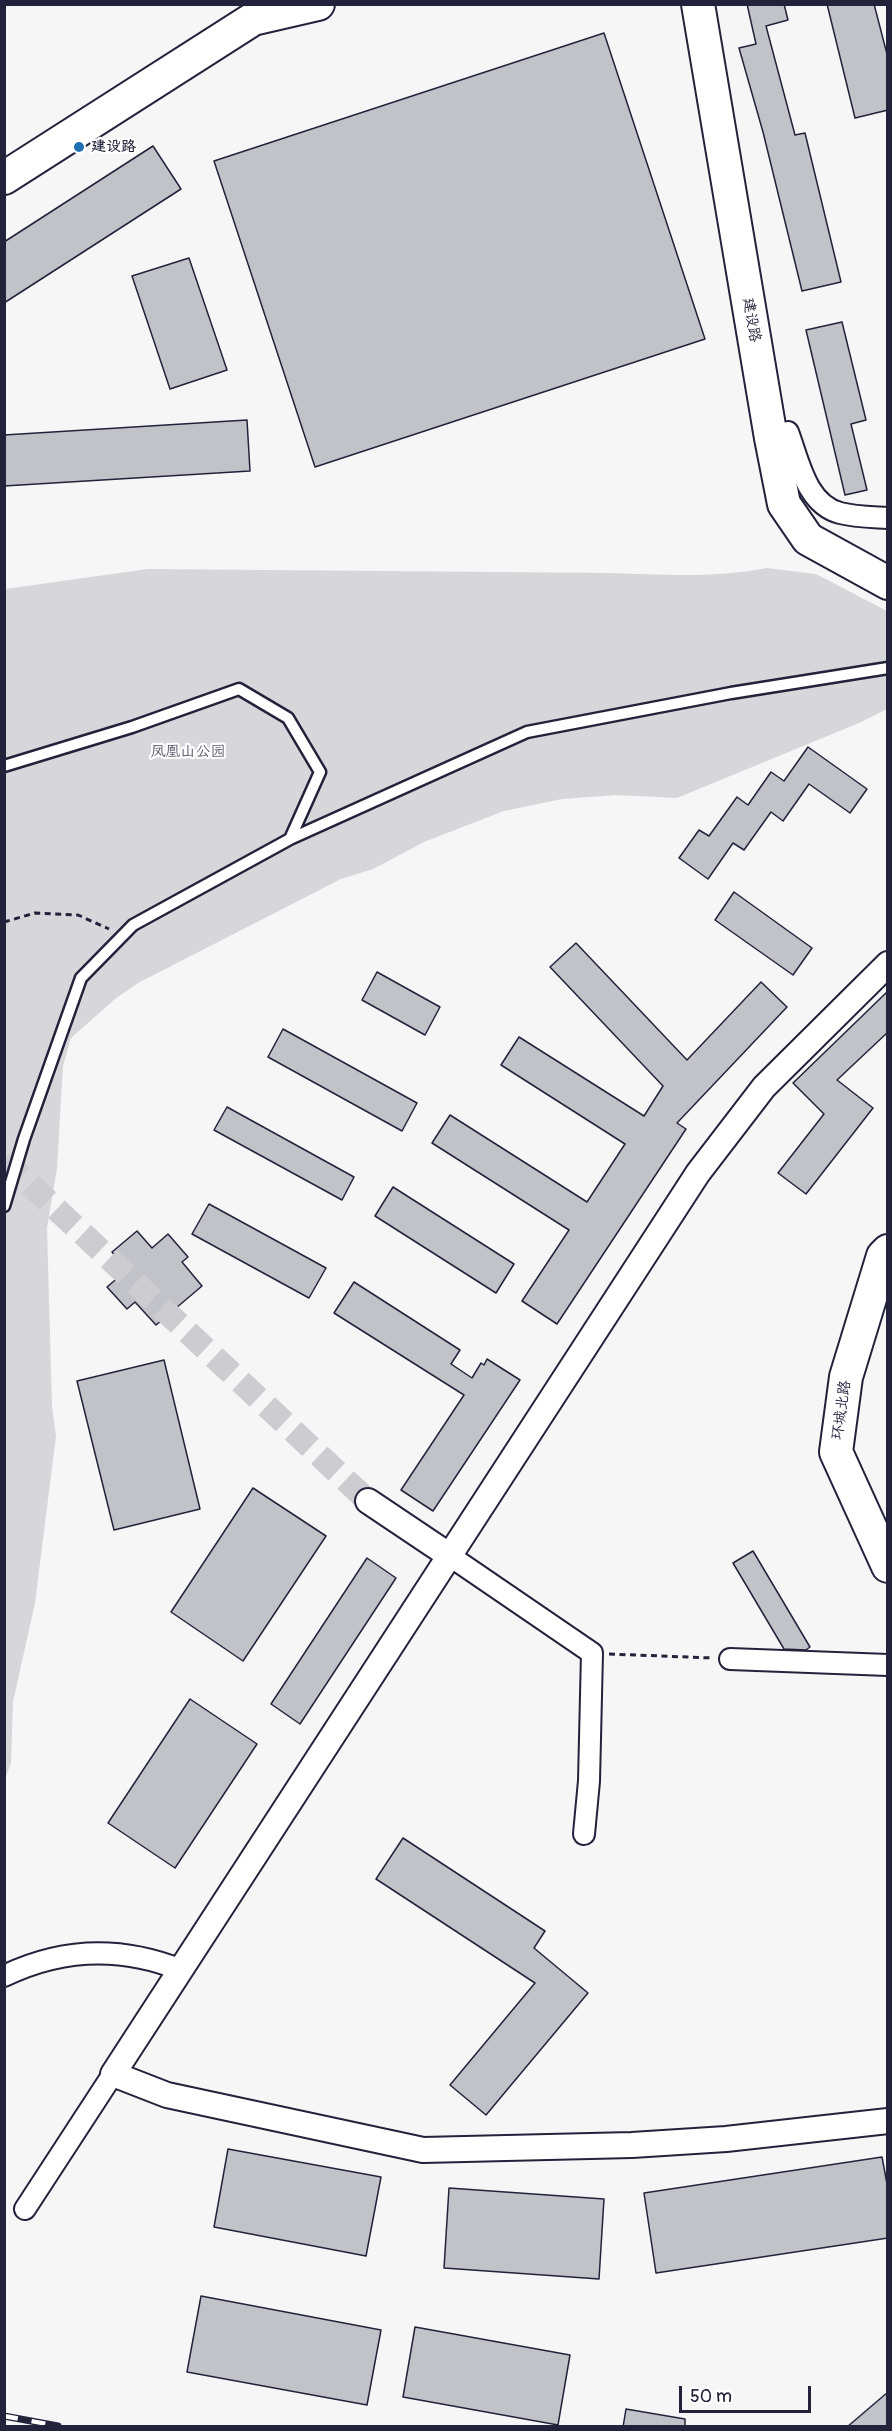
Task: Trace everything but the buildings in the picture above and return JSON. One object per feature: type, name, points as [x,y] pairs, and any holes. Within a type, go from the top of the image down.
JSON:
[{"type":"main road","points":[[4,157],[246,9],[318,4]]},
{"type":"main road","name":"建设路","points":[[698,4],[784,504],[808,539],[888,583]]},
{"type":"main road","points":[[4,178],[246,9]]},
{"type":"main road","name":"环城北路","points":[[888,1251],[883,1256],[846,1377],[836,1452],[888,1566]]},
{"type":"street","points":[[771,438],[788,432],[809,487],[816,499],[827,508],[840,513],[888,518]]},
{"type":"street","points":[[25,2209],[698,1173],[764,1086],[888,964]]},
{"type":"street","points":[[368,1501],[592,1653],[589,1780],[584,1834]]},
{"type":"street","points":[[730,1659],[888,1665]]},
{"type":"street","points":[[4,1976],[45,1959],[91,1952],[137,1956],[181,1970]]},
{"type":"street","points":[[113,2074],[167,2095],[423,2150],[632,2145],[785,2134],[888,2121]]},
{"type":"lane","points":[[4,1206],[24,1139],[81,978],[133,925],[290,838],[527,732],[731,693],[888,668]]},
{"type":"lane","points":[[4,766],[132,728],[238,689],[288,718],[320,772],[290,838]]},
{"type":"path","points":[[5,921],[36,913],[78,915],[123,935]]},
{"type":"path","points":[[592,1653],[730,1659]]},
{"type":"green space","name":"凤凰山公园","points":[[767,568],[816,574],[887,611],[887,709],[859,723],[677,798],[616,795],[562,799],[504,811],[424,842],[373,869],[341,879],[138,983],[115,999],[71,1038],[63,1066],[57,1168],[47,1228],[52,1407],[56,1436],[35,1603],[13,1702],[11,1763],[5,1779],[5,589],[148,569],[690,575]]},
{"type":"tunnel","points":[[4,1160],[368,1501]]},
{"type":"railway","points":[[4,2416],[58,2426]]},
{"type":"place","name":"建设路","points":[[79,147]]}]
